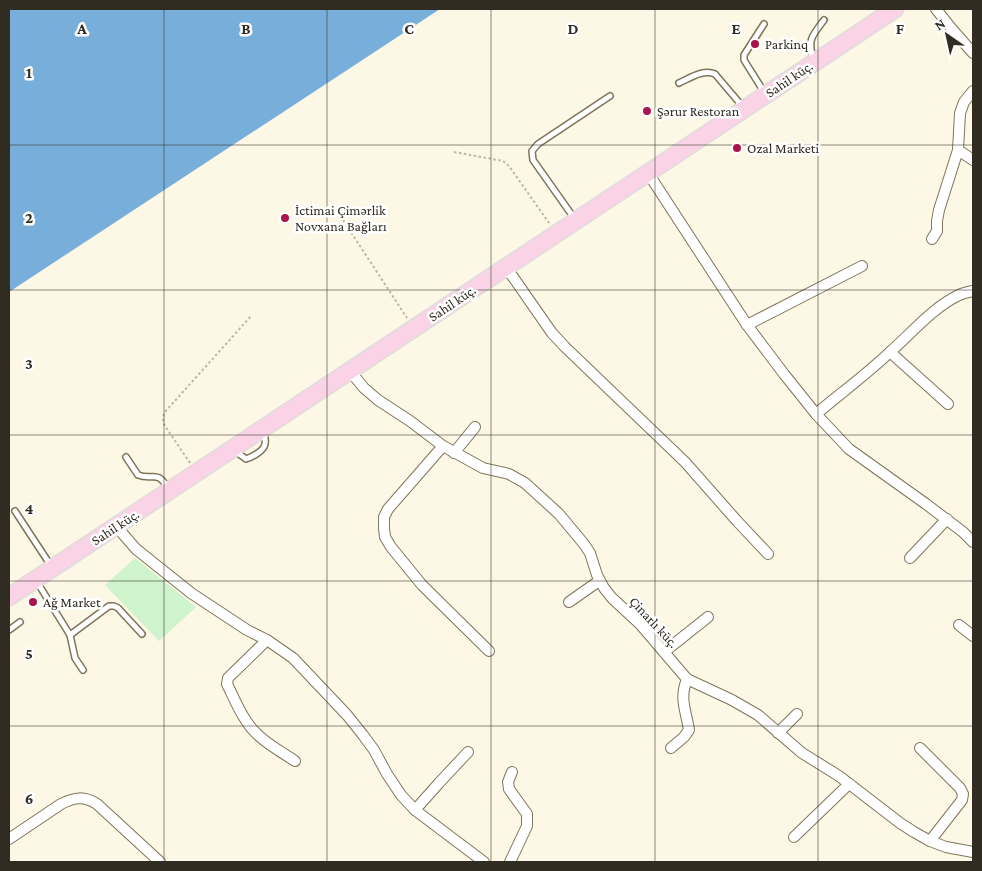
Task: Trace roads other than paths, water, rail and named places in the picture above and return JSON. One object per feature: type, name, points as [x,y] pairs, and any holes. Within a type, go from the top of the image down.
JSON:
[{"type":"main road","name":"Sahil küç.","points":[[9,597],[895,9]]},
{"type":"street","points":[[936,9],[973,53]]},
{"type":"street","points":[[932,239],[937,231],[939,210],[958,150],[960,113],[964,102],[973,91]]},
{"type":"street","points":[[958,150],[973,160]]},
{"type":"street","points":[[648,173],[747,325],[816,414],[849,449],[947,519],[964,532],[973,542]]},
{"type":"street","points":[[747,325],[862,266]]},
{"type":"street","points":[[506,267],[552,333],[686,462],[736,522],[768,554]]},
{"type":"street","points":[[816,414],[942,306],[959,295],[973,291]]},
{"type":"street","points":[[890,352],[948,404]]},
{"type":"street","name":"Çinarlı küç.","points":[[350,371],[364,388],[378,400],[454,453],[483,468],[509,474],[525,482],[559,514],[584,544],[590,553],[599,580],[612,598],[635,619],[687,679],[758,715],[802,753],[839,776],[914,832],[946,847],[973,852]]},
{"type":"street","points":[[454,453],[475,427]]},
{"type":"street","points":[[443,446],[388,509],[384,517],[385,537],[422,585],[489,651]]},
{"type":"street","points":[[910,558],[947,519]]},
{"type":"street","points":[[116,526],[136,549],[191,594],[293,658],[347,716],[374,750],[401,795],[416,810],[484,862]]},
{"type":"street","points":[[569,602],[599,580]]},
{"type":"street","points":[[664,652],[708,617]]},
{"type":"street","points":[[959,625],[973,636]]},
{"type":"street","points":[[267,640],[228,678],[227,684],[255,733],[295,761]]},
{"type":"street","points":[[671,748],[689,730],[683,696],[687,679]]},
{"type":"street","points":[[778,733],[797,714]]},
{"type":"street","points":[[920,748],[960,788],[963,794],[962,800],[930,841]]},
{"type":"street","points":[[416,810],[439,782],[468,752]]},
{"type":"street","points":[[510,862],[528,826],[527,814],[509,789],[508,782],[512,772]]},
{"type":"street","points":[[794,837],[850,784]]},
{"type":"street","points":[[9,838],[61,804],[80,797],[98,804],[160,862]]},
{"type":"lane","points":[[813,63],[810,41],[824,20]]},
{"type":"lane","points":[[764,24],[744,55],[744,60],[766,94]]},
{"type":"lane","points":[[679,83],[705,72],[715,74],[744,109]]},
{"type":"lane","points":[[576,221],[533,160],[532,151],[538,144],[610,96]]},
{"type":"lane","points":[[126,457],[138,475],[162,478],[169,491]]},
{"type":"lane","points":[[15,512],[52,568]]},
{"type":"lane","points":[[36,580],[70,635],[75,658],[84,670]]},
{"type":"lane","points":[[70,635],[109,606],[118,608],[142,634]]},
{"type":"lane","points":[[9,630],[20,622]]},
{"type":"water","points":[[9,9],[440,9],[9,292]]},
{"type":"place","name":"Parkinq","points":[[755,44]]},
{"type":"place","name":"Şərur Restoran","points":[[647,111]]},
{"type":"place","name":"Ozal Marketi","points":[[737,148]]},
{"type":"place","name":"İctimai Çimərlik Novxana Bağları","points":[[285,218]]},
{"type":"place","name":"Ağ Market","points":[[33,602]]}]
